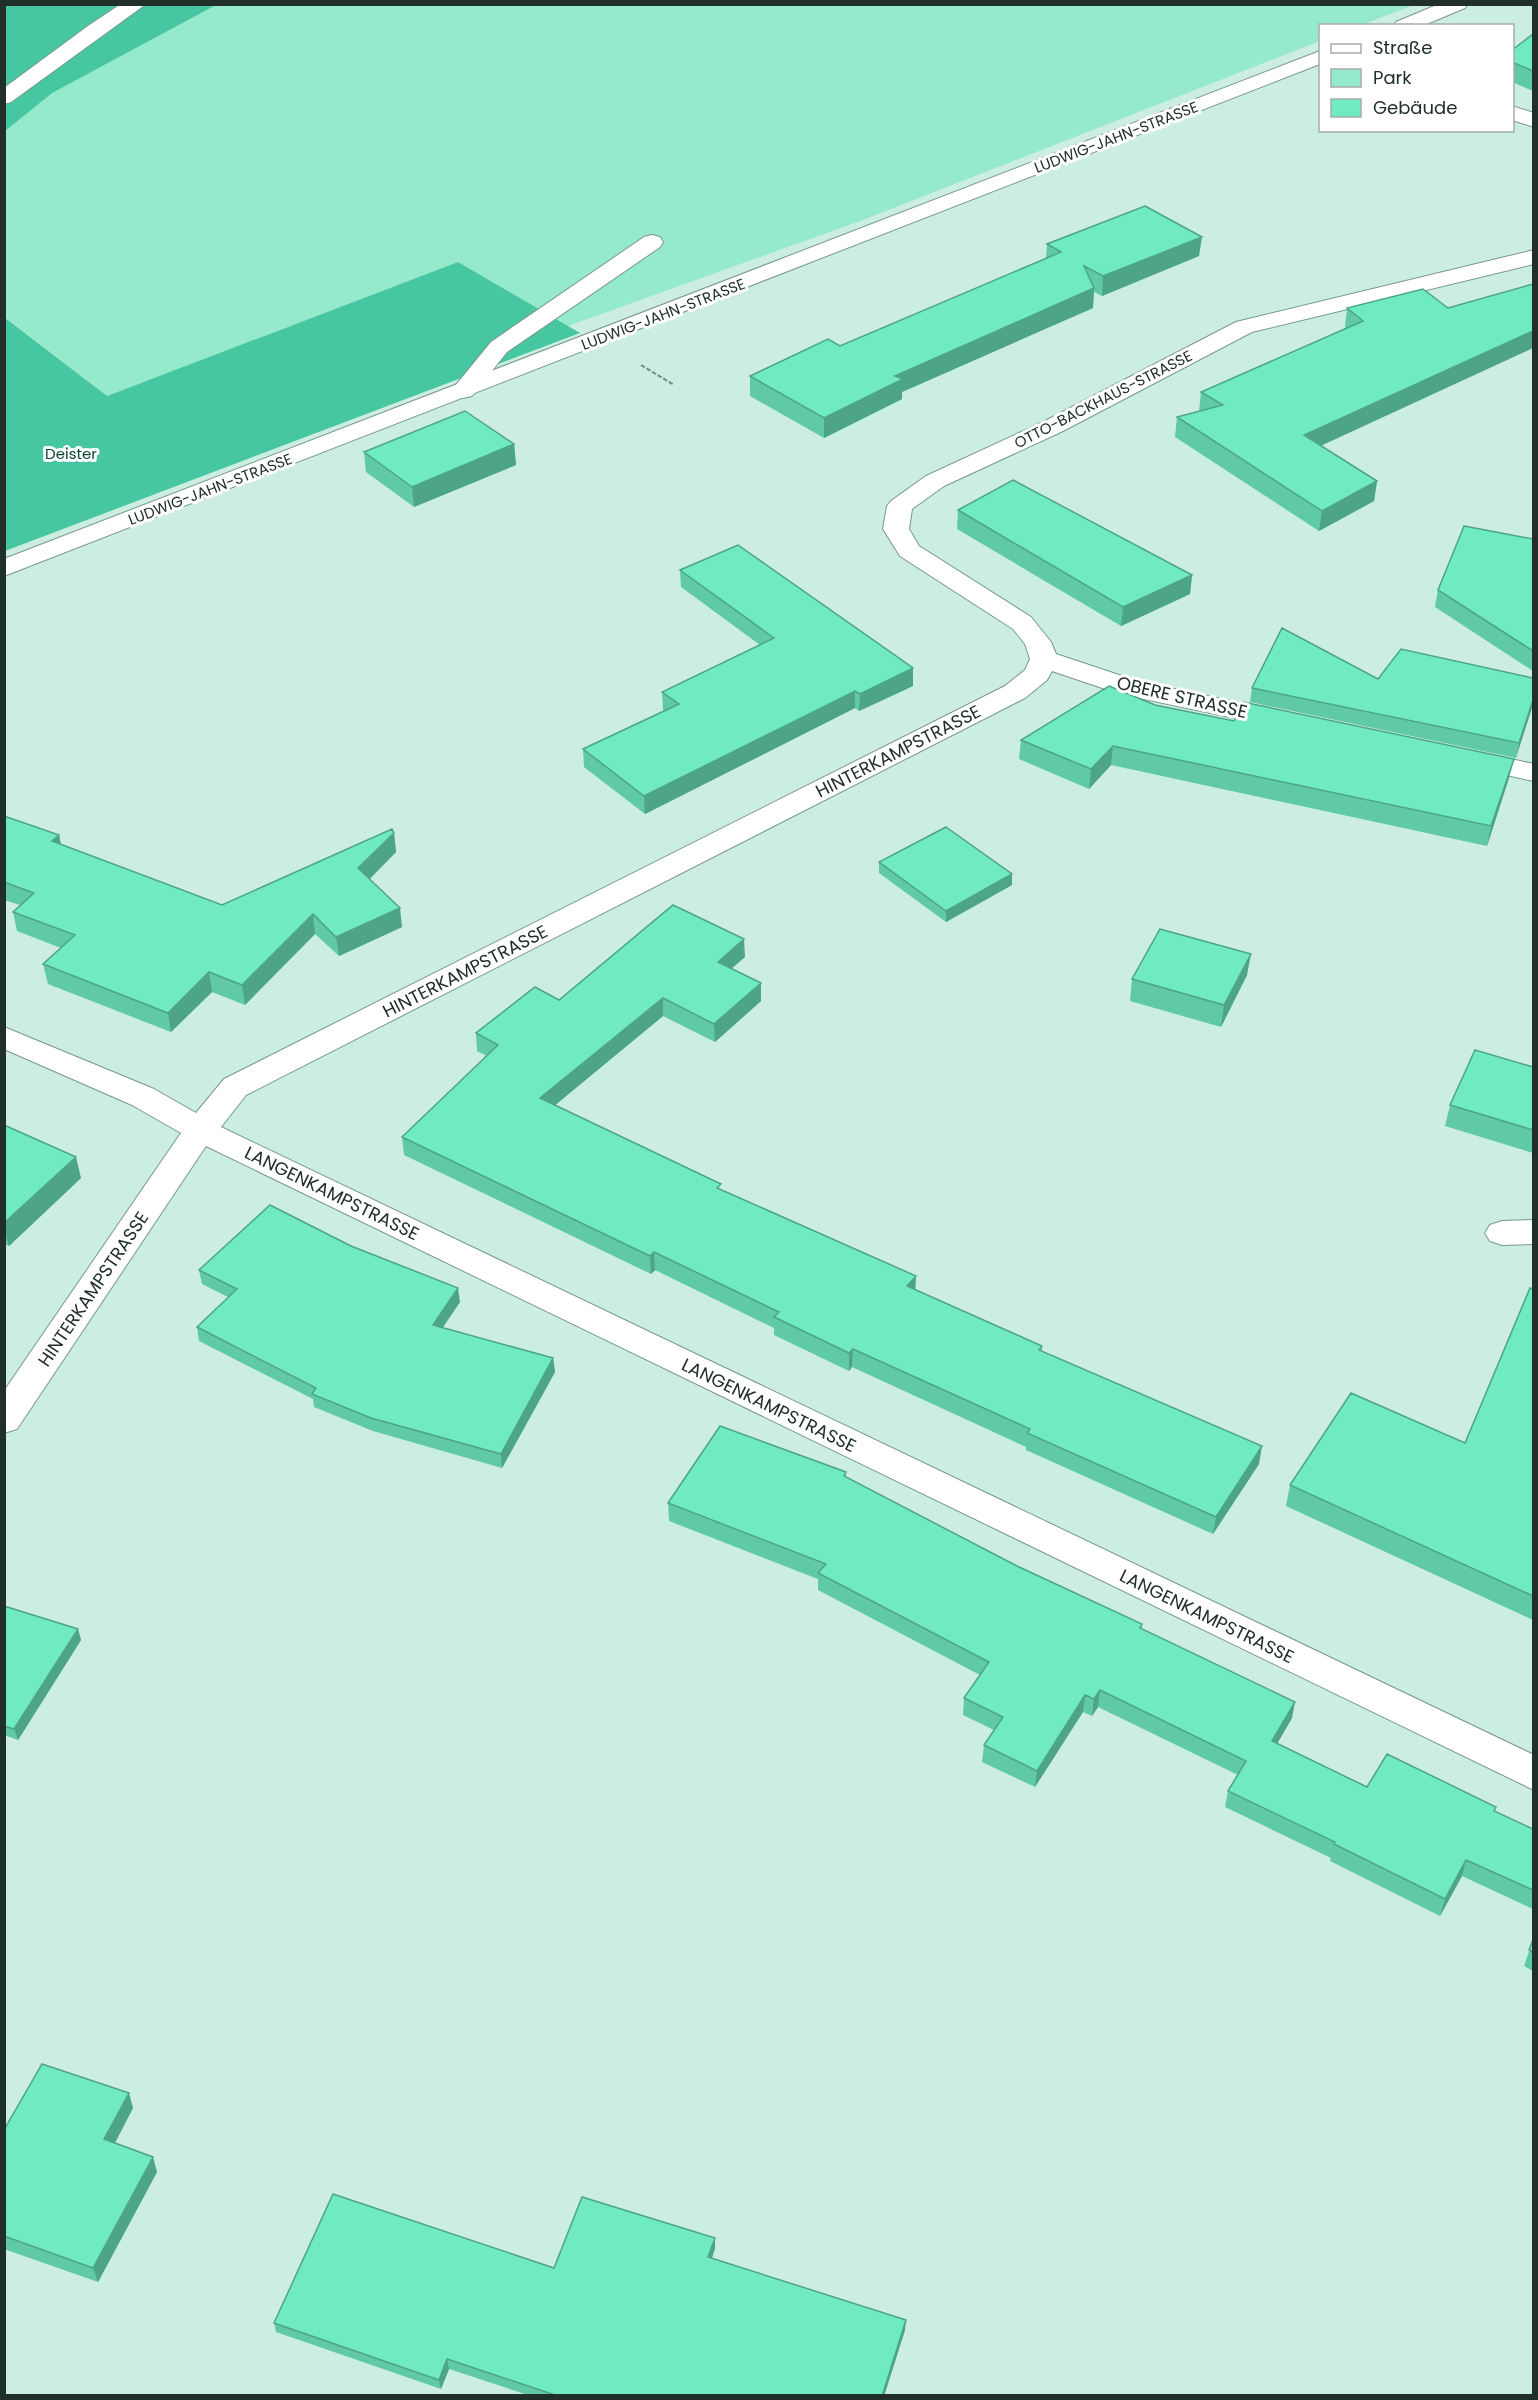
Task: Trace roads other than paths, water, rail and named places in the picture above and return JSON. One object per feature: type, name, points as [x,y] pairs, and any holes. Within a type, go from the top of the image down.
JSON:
[{"type":"street","points":[[4,98],[95,30],[136,4]]},
{"type":"street","points":[[1408,24],[1458,4]]},
{"type":"street","name":"LUDWIG-JAHN-STRASSE","points":[[4,568],[1319,57]]},
{"type":"street","points":[[1514,113],[1533,121]]},
{"type":"street","points":[[463,391],[499,347],[652,242]]},
{"type":"street","name":"OTTO-BACKHAUS-STRASSE","points":[[1044,659],[1038,642],[1022,623],[909,551],[896,529],[900,506],[935,481],[1052,427],[1244,327],[1533,256]]},
{"type":"street","name":"OBERE STRASSE","points":[[1044,659],[1130,688],[1312,726]]},
{"type":"street","name":"HINTERKAMPSTRASSE","points":[[4,1420],[200,1130],[235,1088],[1015,692],[1037,674],[1044,659]]},
{"type":"street","points":[[1446,755],[1533,773]]},
{"type":"street","name":"LANGENKAMPSTRASSE","points":[[4,1037],[143,1097],[200,1130],[1533,1774]]},
{"type":"park label","name":"Deister","points":[[71,453]]}]
